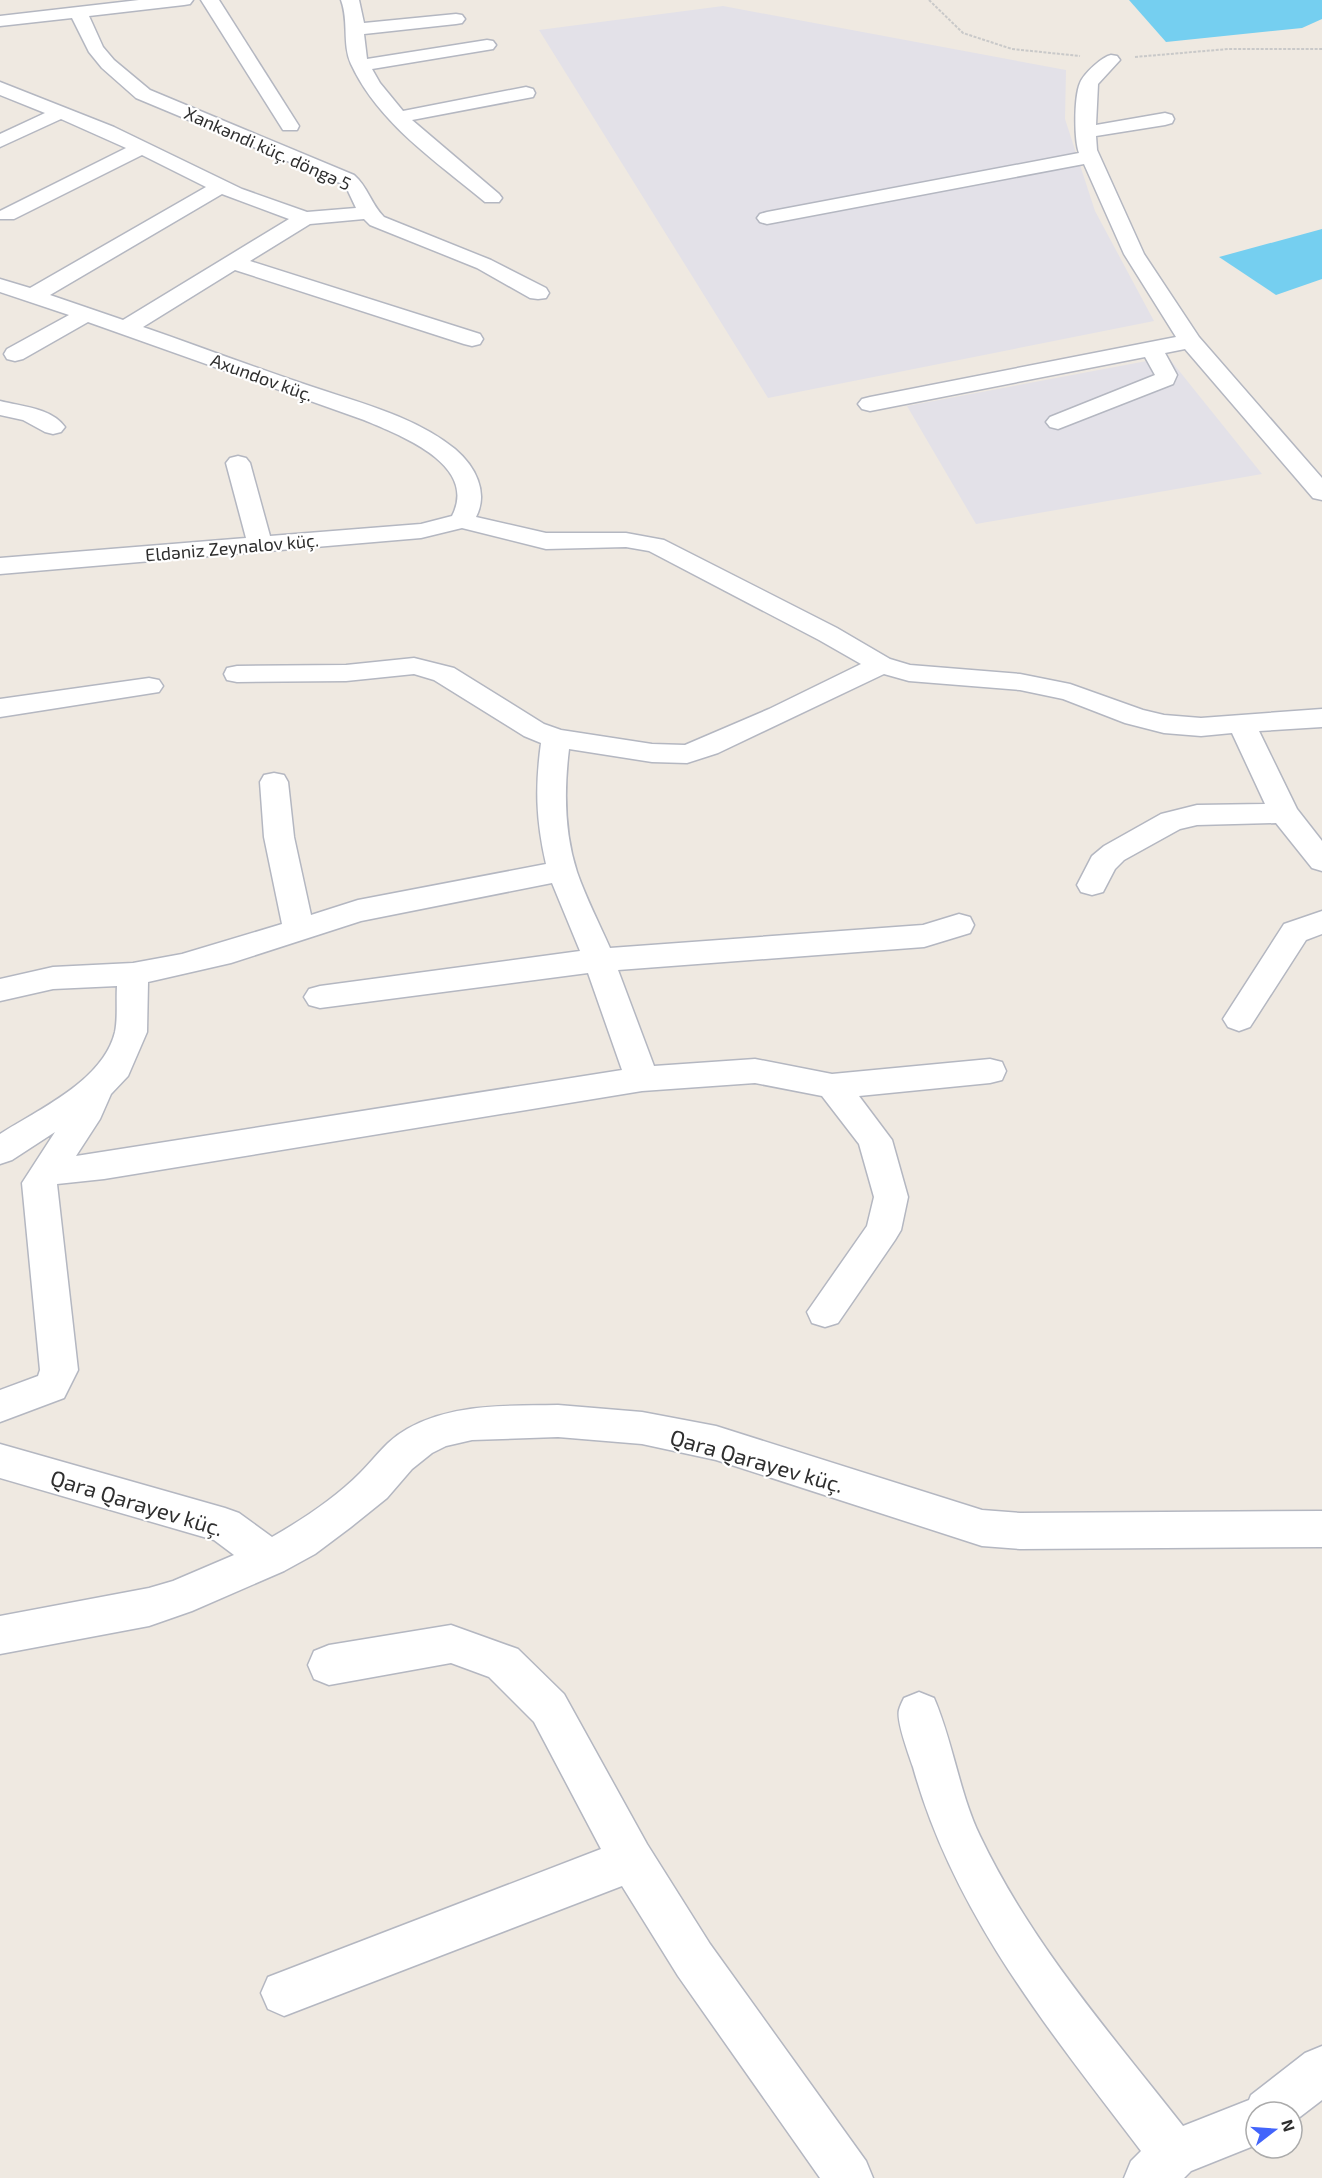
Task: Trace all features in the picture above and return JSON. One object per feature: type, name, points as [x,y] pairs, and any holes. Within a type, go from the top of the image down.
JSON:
[{"type":"street","points":[[0,21],[184,0]]},
{"type":"street","points":[[210,0],[290,126]]},
{"type":"street","points":[[350,0],[354,8],[357,29],[356,51],[361,65],[384,101],[398,117],[492,198]]},
{"type":"street","name":"Xankəndi küç. döngə 5","points":[[78,11],[95,48],[108,63],[143,94],[347,179],[357,186],[367,213],[377,221],[484,264],[538,293]]},
{"type":"street","points":[[357,29],[456,19]]},
{"type":"street","points":[[361,65],[487,45]]},
{"type":"street","points":[[1111,60],[1089,82],[1085,132],[1087,150],[1134,254],[1190,341],[1322,493]]},
{"type":"street","points":[[0,88],[61,112],[141,148],[220,187],[305,218],[367,213]]},
{"type":"street","points":[[398,117],[526,93]]},
{"type":"street","points":[[0,141],[61,112]]},
{"type":"street","points":[[1085,132],[1165,119]]},
{"type":"street","points":[[7,215],[141,148]]},
{"type":"street","points":[[767,218],[1090,157]]},
{"type":"street","points":[[32,296],[220,187]]},
{"type":"street","points":[[125,328],[305,218]]},
{"type":"street","points":[[233,262],[472,339]]},
{"type":"street","name":"Axundov küç.","points":[[0,285],[363,413],[433,444],[448,455],[462,473],[471,491],[470,508],[462,521]]},
{"type":"street","points":[[15,354],[87,314]]},
{"type":"street","points":[[870,404],[1190,341]]},
{"type":"street","points":[[1058,422],[1165,379],[1167,375],[1152,349]]},
{"type":"street","points":[[0,408],[31,415],[53,427]]},
{"type":"street","points":[[238,463],[260,545]]},
{"type":"street","points":[[462,521],[546,541],[626,540],[655,545],[828,634],[881,665],[909,673],[1020,682],[1060,690],[1135,717],[1164,724],[1201,727],[1322,718]]},
{"type":"street","name":"Eldəniz Zeynalov küç.","points":[[0,566],[421,531],[462,521]]},
{"type":"street","points":[[237,674],[346,673],[414,666],[444,674],[534,730],[556,738],[652,753],[687,754],[769,719],[881,665]]},
{"type":"street","points":[[0,708],[149,686]]},
{"type":"street","points":[[1241,724],[1284,813],[1322,861]]},
{"type":"street","points":[[556,738],[551,778],[552,826],[562,871],[599,960],[642,1079]]},
{"type":"street","points":[[274,782],[279,837],[299,931]]},
{"type":"street","points":[[1092,885],[1103,863],[1114,853],[1171,821],[1197,815],[1284,813]]},
{"type":"street","points":[[0,990],[53,978],[133,974],[221,955],[358,911],[562,871]]},
{"type":"street","points":[[1239,1019],[1295,932],[1322,922]]},
{"type":"street","points":[[320,997],[599,960],[924,936],[959,925]]},
{"type":"street","points":[[0,1151],[97,1088],[116,1067],[131,1032],[133,974]]},
{"type":"street","points":[[46,1172],[115,1164],[642,1079],[755,1071],[832,1086],[990,1071]]},
{"type":"street","points":[[825,1312],[883,1230],[891,1197],[875,1140],[832,1086]]},
{"type":"street","points":[[0,1406],[51,1387],[59,1370],[39,1183],[88,1110],[97,1088]]},
{"type":"street","name":"Qara Qarayev küç.","points":[[0,1461],[225,1526],[270,1558],[301,1541],[337,1515],[373,1486],[398,1457],[419,1440],[440,1431],[472,1424],[558,1421],[642,1428],[716,1443],[982,1528],[1020,1531],[1322,1529]]},
{"type":"street","points":[[0,1635],[149,1607],[178,1598],[270,1558]]},
{"type":"street","points":[[329,1665],[451,1644],[502,1663],[549,1708],[631,1860],[694,1960],[849,2178]]},
{"type":"street","points":[[919,1712],[943,1798],[972,1867],[1023,1952],[1161,2166],[1244,2127]]},
{"type":"street","points":[[284,1993],[631,1860]]},
{"type":"street","points":[[1283,2100],[1322,2070]]},
{"type":"shaded area","points":[[723,6],[1066,70],[1065,119],[1095,211],[1154,321],[768,398],[539,30]]},
{"type":"shaded area","points":[[1168,357],[1262,474],[976,524],[907,406]]},
{"type":"water","points":[[1129,0],[1322,0],[1322,19],[1302,28],[1166,42]]},
{"type":"water","points":[[1322,229],[1322,279],[1276,295],[1219,257]]}]
